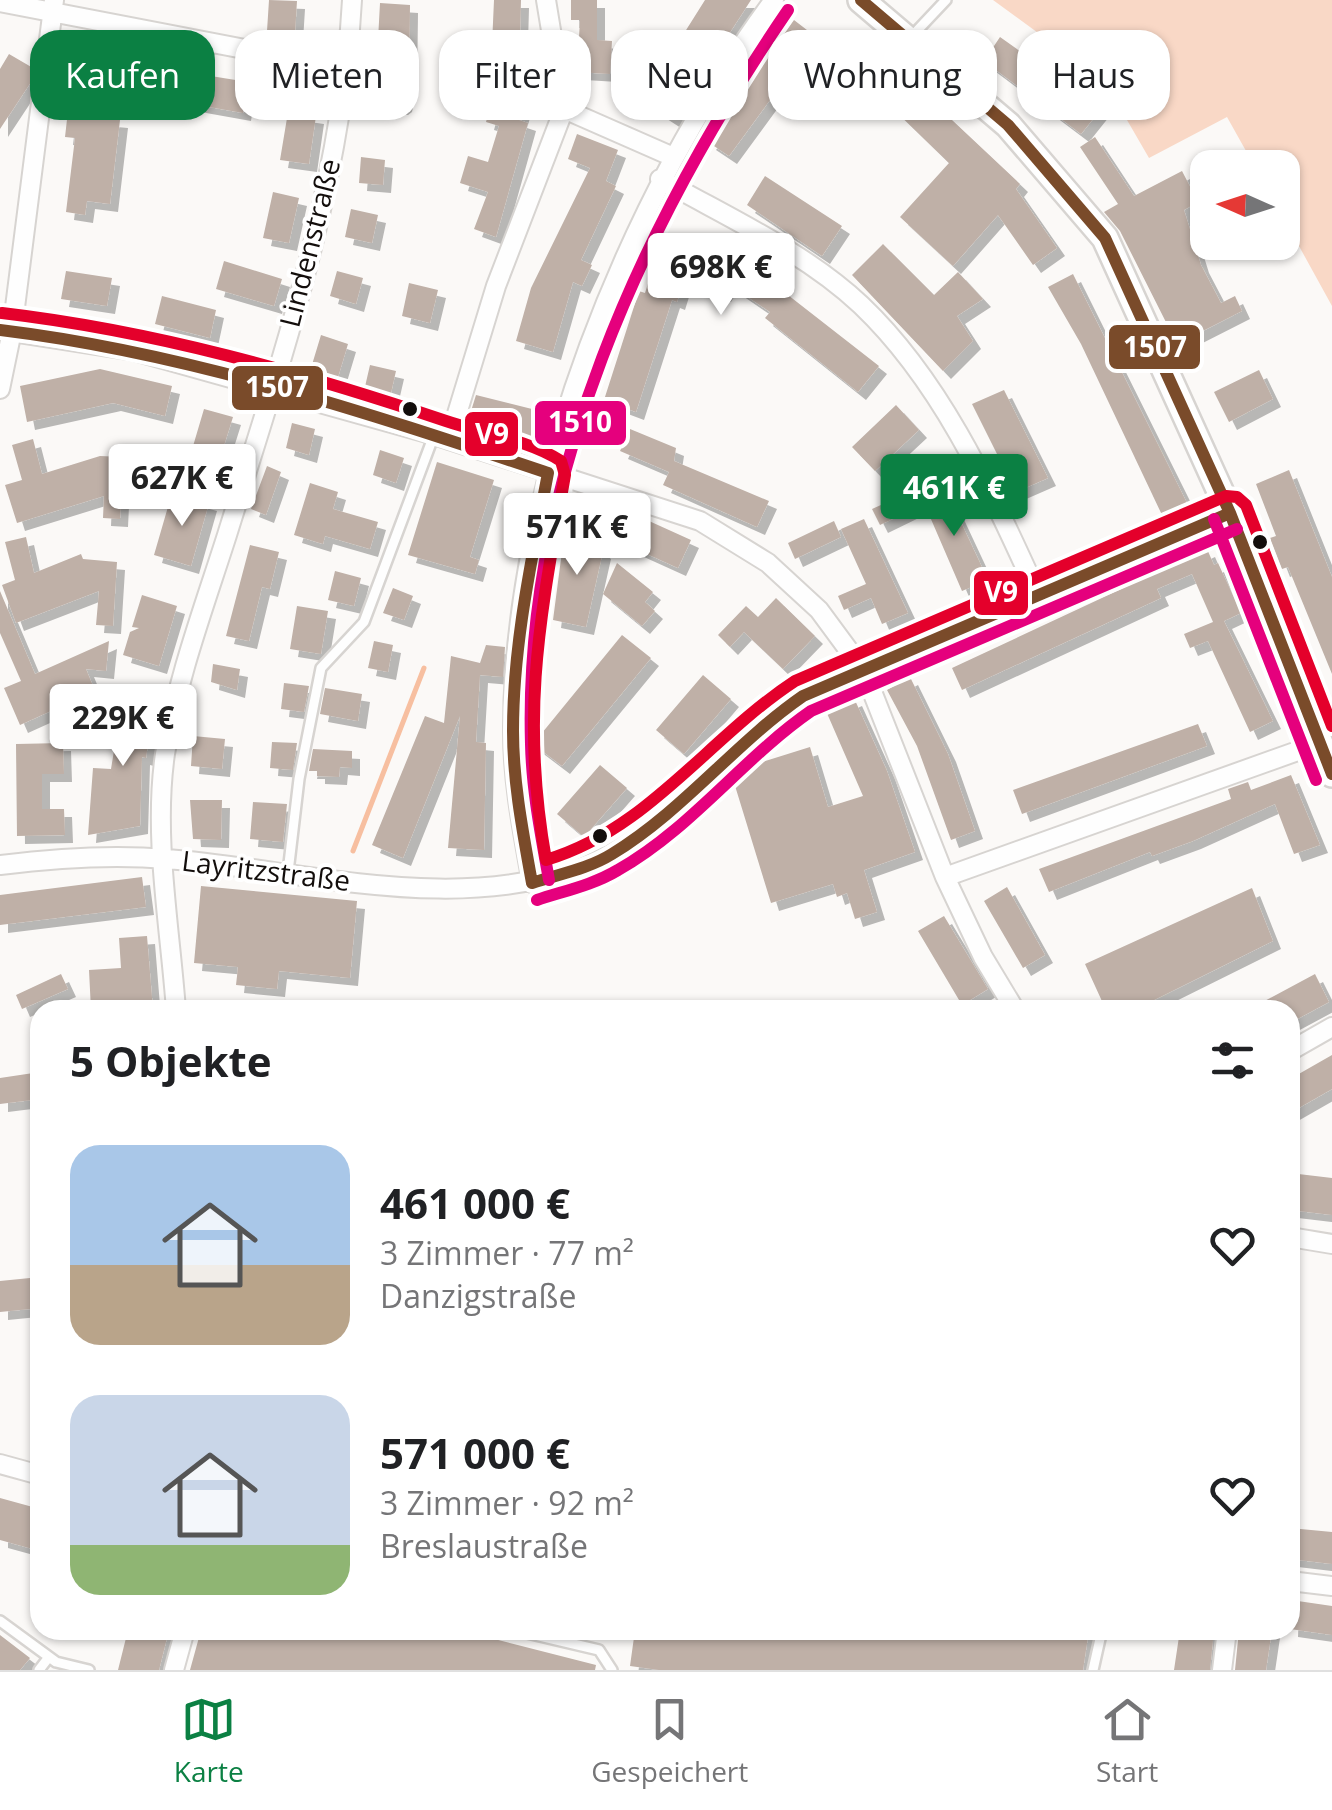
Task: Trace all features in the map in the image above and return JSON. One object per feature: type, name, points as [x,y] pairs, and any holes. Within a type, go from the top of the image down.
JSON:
[{"type":"street","name":"Lindenstraße","points":[[350,30],[352,0]]},
{"type":"street","points":[[546,0],[551,30]]},
{"type":"street","points":[[532,882],[516,799],[513,731],[518,635],[548,473],[599,324],[660,179],[720,74],[774,0]]},
{"type":"street","points":[[861,0],[900,30]]},
{"type":"street","points":[[0,2],[54,5],[235,45]]},
{"type":"street","points":[[0,389],[54,5]]},
{"type":"street","points":[[997,114],[1105,238],[1230,513],[1332,774]]},
{"type":"street","name":"Lindenstraße","points":[[175,1000],[164,858],[165,756],[180,687],[302,286],[337,120]]},
{"type":"street","points":[[442,438],[560,120]]},
{"type":"street","points":[[589,120],[671,156]]},
{"type":"street","points":[[660,179],[777,244],[860,304],[952,422],[1039,597]]},
{"type":"street","points":[[6,330],[134,352],[442,438],[700,521],[751,552],[819,610],[864,670],[944,877],[1009,1000]]},
{"type":"street","name":"Layritzstraße","points":[[0,865],[70,856],[164,858],[448,890],[532,882],[612,854],[658,821],[778,712],[864,670],[1230,513]]},
{"type":"street","points":[[944,877],[1320,743]]},
{"type":"street","points":[[1300,1045],[1332,1027]]},
{"type":"street","points":[[1300,1239],[1332,1244]]},
{"type":"street","points":[[0,1464],[30,1472]]},
{"type":"street","points":[[1300,1582],[1332,1586]]},
{"type":"street","points":[[174,1670],[182,1640]]},
{"type":"street","points":[[1222,1670],[1226,1640]]},
{"type":"lane","points":[[918,30],[946,0]]},
{"type":"lane","points":[[288,872],[299,779],[321,668],[364,622],[442,438]]},
{"type":"lane","points":[[0,1621],[49,1657],[89,1670]]},
{"type":"lane","points":[[556,1640],[599,1650],[612,1670]]},
{"type":"lane","points":[[1094,1670],[1100,1640]]},
{"type":"lane","points":[[38,1670],[49,1657]]},
{"type":"shaded area","points":[[993,0],[1332,0],[1332,306],[1300,248],[1300,150],[1245,150],[1227,117],[1149,158],[1127,120],[1170,120],[1170,30],[1034,30]]},
{"type":"building","points":[[269,0],[297,1],[295,30],[267,30]]},
{"type":"building","points":[[494,0],[521,0],[520,30],[493,30]]},
{"type":"building","points":[[571,0],[597,0],[597,40],[611,41],[610,74],[591,73],[591,30],[579,30],[580,20],[571,20]]},
{"type":"building","points":[[705,0],[751,0],[732,30],[686,30]]},
{"type":"building","points":[[380,3],[410,5],[410,30],[379,30]]},
{"type":"building","points":[[794,20],[807,30],[787,30]]},
{"type":"building","points":[[1000,37],[1017,49],[1017,86],[997,71]]},
{"type":"building","points":[[9,54],[30,66],[30,84],[0,129],[0,69]]},
{"type":"building","points":[[768,57],[768,103],[729,156],[708,142],[724,120],[748,120],[748,85]]},
{"type":"building","points":[[215,77],[235,80],[235,112],[215,108]]},
{"type":"building","points":[[67,120],[120,120],[110,204],[87,201],[85,215],[66,212],[75,138],[65,137]]},
{"type":"building","points":[[287,120],[315,120],[309,164],[280,160]]},
{"type":"building","points":[[905,120],[952,120],[1020,184],[1016,189],[1057,248],[1033,265],[998,215],[953,266],[900,217],[949,163]]},
{"type":"building","points":[[1062,120],[1092,120],[1081,134]]},
{"type":"building","points":[[486,122],[528,123],[496,237],[474,229],[488,192],[460,183],[468,156],[488,162],[499,126]]},
{"type":"building","points":[[577,134],[618,150],[606,181],[616,186],[581,260],[592,265],[582,286],[573,282],[553,352],[516,341],[531,288],[590,168],[568,159]]},
{"type":"building","points":[[1095,137],[1134,196],[1182,171],[1190,186],[1190,207],[1184,210],[1190,229],[1190,260],[1199,260],[1221,303],[1235,296],[1242,311],[1177,344],[1120,231],[1104,212],[1118,204],[1080,147]]},
{"type":"building","points":[[361,157],[385,160],[383,185],[359,183]]},
{"type":"building","points":[[765,176],[842,226],[822,256],[747,205]]},
{"type":"building","points":[[273,192],[299,198],[289,243],[263,238]]},
{"type":"building","points":[[351,209],[378,215],[372,243],[345,237]]},
{"type":"building","points":[[663,236],[699,247],[704,238],[743,260],[879,366],[858,392],[765,318],[770,312],[729,284],[723,294],[686,273],[677,302],[672,300],[636,412],[604,400],[639,291],[645,293]]},
{"type":"building","points":[[883,244],[934,295],[958,272],[983,299],[957,316],[973,341],[943,371],[852,275]]},
{"type":"building","points":[[224,261],[282,279],[274,306],[216,289]]},
{"type":"building","points":[[66,271],[112,278],[107,306],[61,299]]},
{"type":"building","points":[[337,271],[363,278],[356,304],[330,296]]},
{"type":"building","points":[[1073,274],[1187,503],[1162,515],[1081,344],[1048,287]]},
{"type":"building","points":[[409,283],[438,290],[430,323],[402,316]]},
{"type":"building","points":[[162,296],[216,310],[210,338],[155,324]]},
{"type":"building","points":[[321,335],[348,344],[338,377],[311,368]]},
{"type":"building","points":[[370,365],[396,371],[390,397],[364,391]]},
{"type":"building","points":[[100,369],[172,386],[165,416],[113,403],[27,422],[20,386]]},
{"type":"building","points":[[1259,370],[1273,399],[1229,422],[1214,392]]},
{"type":"building","points":[[1004,390],[1048,478],[1016,492],[972,404]]},
{"type":"building","points":[[476,395],[548,413],[538,444],[484,428],[487,416],[471,411]]},
{"type":"building","points":[[896,405],[919,430],[875,471],[852,447]]},
{"type":"building","points":[[204,409],[233,417],[216,471],[188,463]]},
{"type":"building","points":[[292,423],[315,429],[309,455],[286,448]]},
{"type":"building","points":[[630,429],[676,448],[674,461],[769,501],[757,527],[663,485],[669,472],[620,451]]},
{"type":"building","points":[[33,439],[42,474],[100,456],[123,457],[120,519],[103,518],[104,496],[17,523],[5,485],[22,480],[12,445]]},
{"type":"building","points":[[380,450],[404,458],[396,483],[373,475]]},
{"type":"building","points":[[437,462],[494,480],[470,557],[479,560],[475,574],[408,555]]},
{"type":"building","points":[[267,466],[281,472],[266,515],[251,509]]},
{"type":"building","points":[[1289,470],[1332,577],[1332,674],[1288,567],[1282,569],[1270,538],[1276,536],[1256,484]]},
{"type":"building","points":[[310,483],[338,492],[333,509],[378,522],[370,549],[325,536],[323,544],[294,535]]},
{"type":"building","points":[[944,486],[988,580],[962,591],[921,496]]},
{"type":"building","points":[[912,491],[919,506],[880,525],[872,509]]},
{"type":"building","points":[[172,493],[209,503],[191,566],[154,555]]},
{"type":"building","points":[[569,504],[609,510],[605,535],[566,518]]},
{"type":"building","points":[[638,516],[691,540],[678,568],[625,544]]},
{"type":"building","points":[[864,519],[908,613],[882,624],[871,598],[844,610],[838,596],[866,584],[841,529]]},
{"type":"building","points":[[566,521],[603,551],[586,627],[553,620]]},
{"type":"building","points":[[834,521],[841,537],[795,559],[788,543]]},
{"type":"building","points":[[26,537],[34,573],[81,554],[83,559],[117,562],[113,626],[96,625],[99,591],[16,623],[2,585],[15,580],[5,542]]},
{"type":"building","points":[[250,545],[279,552],[270,589],[262,587],[249,641],[226,636]]},
{"type":"building","points":[[1207,549],[1214,565],[1218,563],[1241,613],[1224,621],[1273,721],[1250,732],[1208,641],[1190,648],[1184,634],[1213,622],[1192,574],[1157,589],[1161,598],[962,690],[952,668]]},
{"type":"building","points":[[617,563],[653,592],[645,602],[655,611],[642,626],[603,594]]},
{"type":"building","points":[[335,571],[361,578],[354,606],[328,600]]},
{"type":"building","points":[[393,588],[413,596],[404,620],[383,613]]},
{"type":"building","points":[[0,591],[35,674],[109,641],[106,671],[86,669],[95,691],[20,725],[4,688],[21,681],[0,633]]},
{"type":"building","points":[[142,595],[177,606],[159,666],[123,655],[130,632],[139,628],[132,627]]},
{"type":"building","points":[[776,598],[815,636],[783,669],[744,632],[730,647],[718,635],[746,606],[758,617]]},
{"type":"building","points":[[297,606],[328,611],[321,654],[290,649]]},
{"type":"building","points":[[622,635],[651,658],[562,766],[533,744]]},
{"type":"building","points":[[374,641],[393,645],[388,672],[368,668]]},
{"type":"building","points":[[486,645],[505,647],[503,677],[480,675],[476,742],[486,743],[484,850],[448,848],[460,716],[403,858],[372,845],[425,716],[444,723],[451,656],[480,663]]},
{"type":"building","points":[[213,664],[240,669],[237,690],[211,682]]},
{"type":"building","points":[[703,675],[731,699],[684,754],[656,730]]},
{"type":"building","points":[[910,677],[948,754],[975,831],[951,840],[917,746],[887,690]]},
{"type":"building","points":[[284,683],[309,686],[304,712],[281,709]]},
{"type":"building","points":[[325,688],[362,694],[358,721],[320,714]]},
{"type":"building","points":[[124,690],[155,695],[146,758],[142,757],[140,826],[88,835],[93,768],[111,769]]},
{"type":"building","points":[[854,698],[887,771],[915,852],[864,870],[877,912],[855,919],[847,893],[837,897],[833,884],[771,903],[732,776],[745,772],[743,768],[810,747],[828,807],[863,796],[826,711]]},
{"type":"building","points":[[1198,724],[1207,746],[1022,814],[1013,790]]},
{"type":"building","points":[[193,736],[225,739],[222,769],[191,766]]},
{"type":"building","points":[[272,742],[297,743],[293,770],[270,768]]},
{"type":"building","points":[[63,743],[64,774],[42,774],[42,809],[64,809],[65,835],[17,836],[16,744]]},
{"type":"building","points":[[313,749],[352,751],[352,768],[340,767],[339,777],[317,776],[317,771],[309,771]]},
{"type":"building","points":[[600,765],[627,788],[584,837],[557,814]]},
{"type":"building","points":[[1291,775],[1320,845],[1294,854],[1275,804],[1193,841],[1152,856],[1150,852],[1049,892],[1039,869],[1231,799],[1228,789],[1248,782],[1251,790]]},
{"type":"building","points":[[190,800],[222,800],[221,840],[193,839]]},
{"type":"building","points":[[253,802],[287,804],[283,842],[250,839]]},
{"type":"building","points":[[142,877],[146,907],[0,925],[0,895]]},
{"type":"building","points":[[201,886],[357,901],[350,978],[279,971],[277,989],[236,985],[238,967],[194,963]]},
{"type":"building","points":[[1007,887],[1045,955],[1023,968],[984,901]]},
{"type":"building","points":[[1252,888],[1273,941],[1154,1000],[1101,1000],[1085,964]]},
{"type":"building","points":[[944,916],[988,989],[970,1000],[959,1000],[918,931]]},
{"type":"building","points":[[147,936],[152,1000],[90,1000],[89,970],[121,968],[119,938]]},
{"type":"building","points":[[61,974],[68,989],[43,1000],[30,1000],[30,1006],[22,1009],[16,995]]},
{"type":"building","points":[[1315,974],[1329,1002],[1300,1018],[1300,1000],[1267,1000]]},
{"type":"building","points":[[1332,1055],[1332,1089],[1300,1107],[1300,1073]]},
{"type":"building","points":[[30,1074],[30,1100],[0,1104],[0,1078]]},
{"type":"building","points":[[1300,1174],[1332,1178],[1332,1215],[1300,1211]]},
{"type":"building","points":[[30,1278],[30,1309],[0,1312],[0,1281]]},
{"type":"building","points":[[0,1498],[30,1506],[30,1548],[0,1540]]},
{"type":"building","points":[[1300,1529],[1332,1532],[1332,1564],[1300,1560]]},
{"type":"building","points":[[1300,1601],[1332,1606],[1332,1635],[1300,1630]]},
{"type":"building","points":[[0,1635],[30,1658],[20,1670],[0,1670]]},
{"type":"building","points":[[126,1640],[166,1640],[159,1670],[118,1670]]},
{"type":"building","points":[[198,1640],[498,1640],[596,1665],[595,1670],[190,1670]]},
{"type":"building","points":[[634,1640],[1088,1640],[1083,1670],[659,1670],[630,1666]]},
{"type":"building","points":[[1178,1640],[1213,1640],[1210,1670],[1174,1670]]},
{"type":"building","points":[[1238,1640],[1270,1640],[1266,1670],[1235,1670]]},
{"type":"waterway","points":[[353,851],[424,668]]},
{"type":"transit line","name":"1507","points":[[861,0],[1008,125],[1105,238],[1230,513],[1332,774]]},
{"type":"transit line","name":"1510","points":[[549,880],[532,761],[534,646],[547,548],[571,452],[602,358],[641,266],[686,177],[788,10]]},
{"type":"transit line","name":"V9","points":[[2,313],[115,331],[227,355],[520,442],[561,461],[565,475],[541,621],[534,712],[534,758],[546,860],[582,846],[647,805],[795,681],[1226,496],[1237,497],[1246,505],[1332,726]]},
{"type":"transit line","name":"1507","points":[[0,330],[70,340],[209,370],[345,407],[548,473]]},
{"type":"transit line","name":"1507","points":[[532,883],[515,769],[514,698],[524,601],[548,473]]},
{"type":"transit line","name":"1507","points":[[532,883],[593,864],[638,837],[803,696],[1230,513]]},
{"type":"transit line","name":"1510","points":[[1214,519],[1316,780]]},
{"type":"transit line","name":"1510","points":[[537,900],[599,880],[644,853],[811,711],[1237,529]]}]
